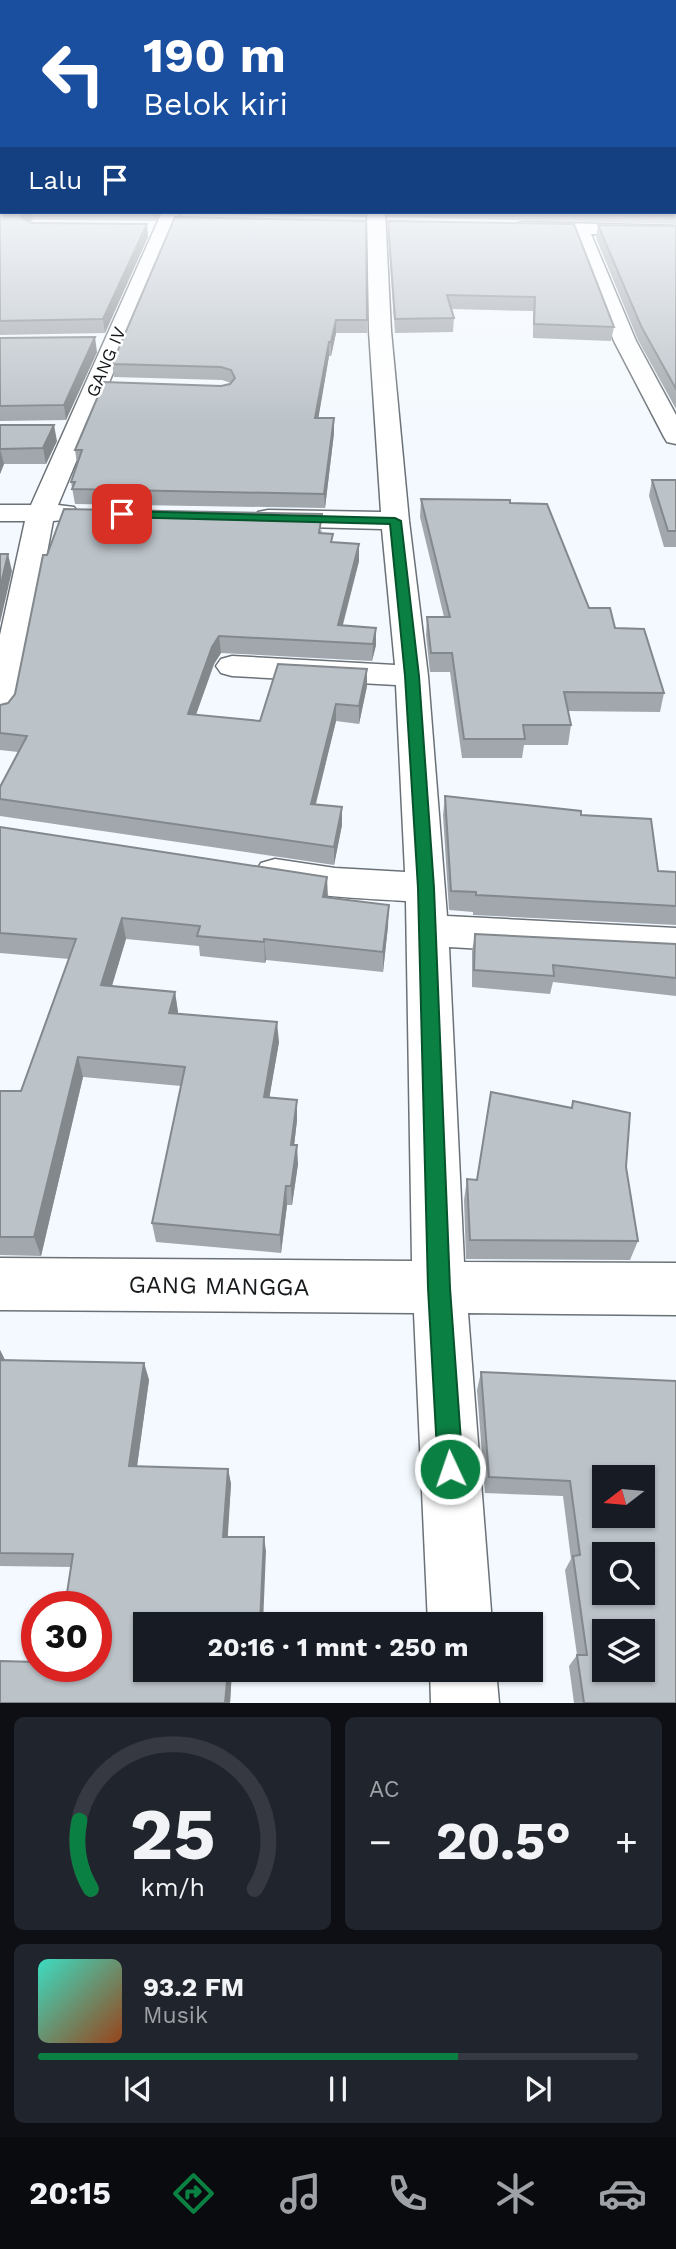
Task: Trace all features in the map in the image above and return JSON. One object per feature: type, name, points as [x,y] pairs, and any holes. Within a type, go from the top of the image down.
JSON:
[{"type":"street","name":"GANG IV","points":[[0,711],[41,512],[147,265]]},
{"type":"street","points":[[378,265],[380,331],[395,521],[412,676],[426,888],[439,1288],[459,1612]]},
{"type":"street","points":[[588,265],[676,437]]},
{"type":"street","points":[[89,342],[114,342]]},
{"type":"street","points":[[95,386],[121,387]]},
{"type":"street","points":[[51,430],[76,430]]},
{"type":"street","points":[[0,513],[95,514]]},
{"type":"street","points":[[245,517],[395,521]]},
{"type":"street","points":[[232,666],[412,676]]},
{"type":"street","points":[[245,869],[334,882],[426,888]]},
{"type":"street","points":[[426,930],[676,944]]},
{"type":"street","name":"GANG MANGGA","points":[[0,1284],[676,1289]]},
{"type":"street","points":[[464,1682],[465,1703]]},
{"type":"building","points":[[0,265],[128,265],[103,319],[0,321]]},
{"type":"building","points":[[154,265],[366,265],[367,320],[336,320],[329,342],[315,418],[334,418],[324,494],[72,489],[75,482],[71,482],[82,450],[75,450],[104,382],[221,386],[230,384],[235,378],[231,370],[221,367],[112,364]]},
{"type":"building","points":[[391,265],[590,265],[614,327],[534,324],[535,297],[447,295],[454,318],[395,319]]},
{"type":"building","points":[[615,265],[676,265],[676,389],[641,326]]},
{"type":"building","points":[[95,337],[64,405],[0,406],[0,338]]},
{"type":"building","points":[[0,425],[54,425],[43,448],[0,449]]},
{"type":"building","points":[[652,480],[676,480],[676,531],[668,531]]},
{"type":"building","points":[[421,499],[510,500],[510,503],[547,504],[589,608],[610,608],[615,628],[644,629],[664,693],[564,692],[571,725],[523,725],[525,739],[464,739],[452,653],[431,653],[427,617],[450,617]]},
{"type":"building","points":[[64,509],[322,514],[319,533],[333,534],[331,542],[359,544],[338,625],[376,628],[373,644],[219,636],[212,647],[188,714],[260,721],[278,664],[367,669],[359,706],[336,704],[311,804],[342,807],[334,847],[0,799],[0,787],[27,736],[0,733],[0,705],[8,703],[15,694],[43,555],[47,555]]},
{"type":"building","points":[[0,554],[8,554],[0,588]]},
{"type":"building","points":[[445,796],[581,811],[581,815],[651,819],[658,871],[676,872],[676,906],[476,895],[476,892],[451,891]]},
{"type":"building","points":[[0,827],[327,877],[323,897],[389,905],[383,952],[264,939],[264,942],[197,936],[200,926],[122,918],[101,985],[175,992],[169,1013],[277,1022],[264,1097],[297,1100],[291,1145],[297,1145],[291,1186],[286,1186],[280,1235],[152,1223],[185,1067],[78,1057],[34,1237],[0,1237],[0,1091],[21,1091],[76,939],[0,933]]},
{"type":"building","points":[[475,934],[676,944],[676,978],[553,965],[554,976],[474,970]]},
{"type":"building","points":[[491,1092],[572,1108],[573,1101],[630,1113],[626,1167],[638,1241],[470,1240],[467,1179],[477,1180]]},
{"type":"building","points":[[0,1360],[144,1363],[129,1466],[228,1469],[223,1537],[264,1537],[261,1612],[133,1612],[133,1682],[227,1682],[225,1703],[0,1703],[0,1661],[21,1662],[21,1682],[112,1682],[112,1591],[67,1591],[73,1554],[0,1553]]},
{"type":"building","points":[[481,1372],[676,1381],[676,1703],[584,1703],[577,1655],[587,1655],[573,1556],[580,1555],[570,1481],[489,1477]]},
{"type":"route","points":[[122,514],[395,521],[412,676],[426,888],[439,1288],[450,1469]]}]
